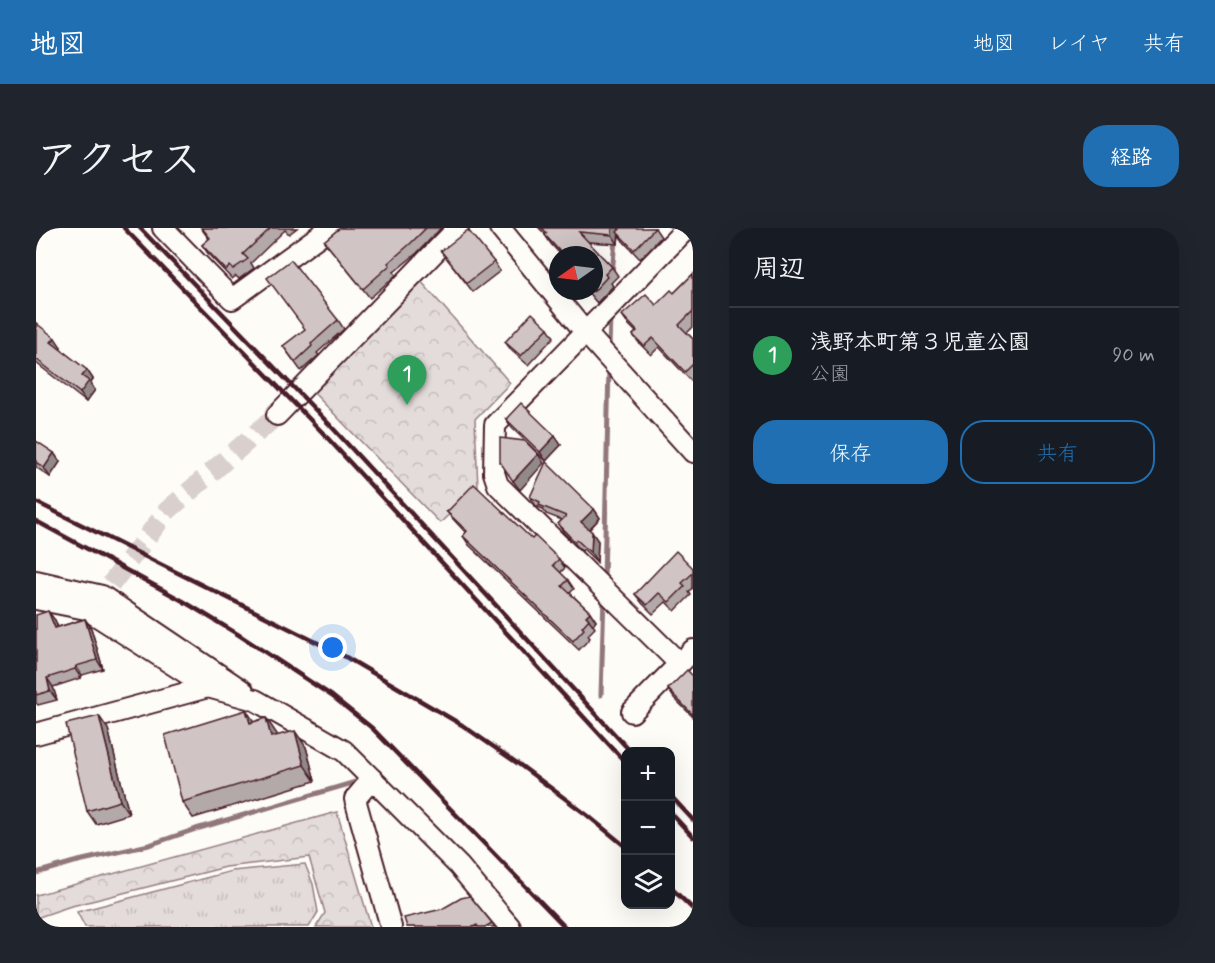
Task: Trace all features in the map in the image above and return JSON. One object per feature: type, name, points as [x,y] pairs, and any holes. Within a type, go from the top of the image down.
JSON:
[{"type":"street","points":[[163,228],[232,299],[330,228]]},
{"type":"street","points":[[277,416],[458,228]]},
{"type":"street","points":[[500,228],[585,332],[691,445]]},
{"type":"street","points":[[632,712],[686,657],[498,485],[494,472],[495,425],[687,228]]},
{"type":"street","points":[[36,581],[106,590],[255,700],[344,751],[459,866],[510,927]]},
{"type":"street","points":[[36,598],[86,609],[208,687],[255,700]]},
{"type":"street","points":[[36,734],[208,687]]},
{"type":"street","points":[[372,779],[356,799],[392,927]]},
{"type":"green space","points":[[420,280],[510,383],[475,419],[478,488],[440,523],[312,391]]},
{"type":"green space","points":[[337,812],[371,927],[316,927],[325,913],[309,857],[226,867],[68,907],[36,918],[36,895]]},
{"type":"green space","points":[[305,864],[313,884],[318,912],[309,927],[85,927],[77,912],[232,871]]},
{"type":"building","points":[[202,228],[271,228],[243,254],[248,259],[233,269],[230,266],[226,270],[202,245],[210,238]]},
{"type":"building","points":[[340,228],[426,228],[363,289],[324,241]]},
{"type":"building","points":[[542,228],[612,228],[612,235],[579,232],[592,246],[555,246],[545,235],[547,233]]},
{"type":"building","points":[[621,228],[655,228],[634,250],[617,232]]},
{"type":"building","points":[[468,230],[494,262],[467,283],[441,251]]},
{"type":"building","points":[[603,257],[612,267],[605,274],[607,277],[603,281]]},
{"type":"building","points":[[291,260],[338,320],[295,362],[283,346],[305,329],[267,278]]},
{"type":"building","points":[[693,274],[693,311],[679,325],[693,339],[693,364],[685,372],[653,338],[644,346],[633,335],[637,331],[622,315],[646,294],[656,305],[671,290],[674,293]]},
{"type":"building","points":[[532,313],[548,328],[521,356],[505,342]]},
{"type":"building","points":[[36,323],[55,338],[51,342],[87,370],[82,376],[89,381],[80,393],[36,359]]},
{"type":"building","points":[[521,403],[555,436],[540,452],[506,419]]},
{"type":"building","points":[[500,438],[525,441],[538,454],[513,481],[500,462]]},
{"type":"building","points":[[36,441],[54,453],[44,468],[36,462]]},
{"type":"building","points":[[546,462],[594,509],[581,522],[592,532],[591,553],[577,540],[575,542],[558,524],[566,516],[539,505],[540,502],[530,497]]},
{"type":"building","points":[[474,484],[532,539],[535,536],[559,559],[553,565],[568,580],[562,586],[590,612],[586,616],[589,619],[582,627],[584,629],[573,641],[463,536],[467,531],[447,512]]},
{"type":"building","points":[[676,551],[693,568],[693,573],[682,583],[685,586],[669,602],[659,593],[647,605],[635,594]]},
{"type":"building","points":[[48,611],[55,628],[85,619],[97,660],[47,678],[50,691],[36,695],[36,615]]},
{"type":"building","points":[[687,670],[693,676],[693,715],[668,689]]},
{"type":"building","points":[[246,710],[250,723],[266,718],[271,737],[295,731],[304,765],[182,802],[165,735]]},
{"type":"building","points":[[99,716],[120,801],[87,811],[66,724]]},
{"type":"building","points":[[470,896],[492,923],[485,927],[477,925],[473,927],[407,927],[404,918],[442,909],[461,898]]},
{"type":"waterway","points":[[612,274],[616,228]]},
{"type":"waterway","points":[[609,349],[610,316]]},
{"type":"waterway","points":[[604,580],[609,367]]},
{"type":"waterway","points":[[601,695],[604,595]]},
{"type":"waterway","points":[[36,873],[149,845],[359,781]]},
{"type":"tunnel","points":[[111,584],[167,511],[277,415]]},
{"type":"railway","points":[[124,228],[322,432],[621,758]]},
{"type":"railway","points":[[140,228],[329,424],[626,747]]},
{"type":"railway","points":[[36,502],[344,656],[462,725],[520,765],[621,843]]},
{"type":"railway","points":[[36,521],[183,601],[332,696],[372,728],[565,927]]},
{"type":"railway","points":[[675,800],[693,820]]},
{"type":"railway","points":[[675,817],[693,837]]},
{"type":"railway","points":[[675,892],[693,909]]},
{"type":"place","name":"浅野本町第３児童公園","points":[[407,405]]}]
